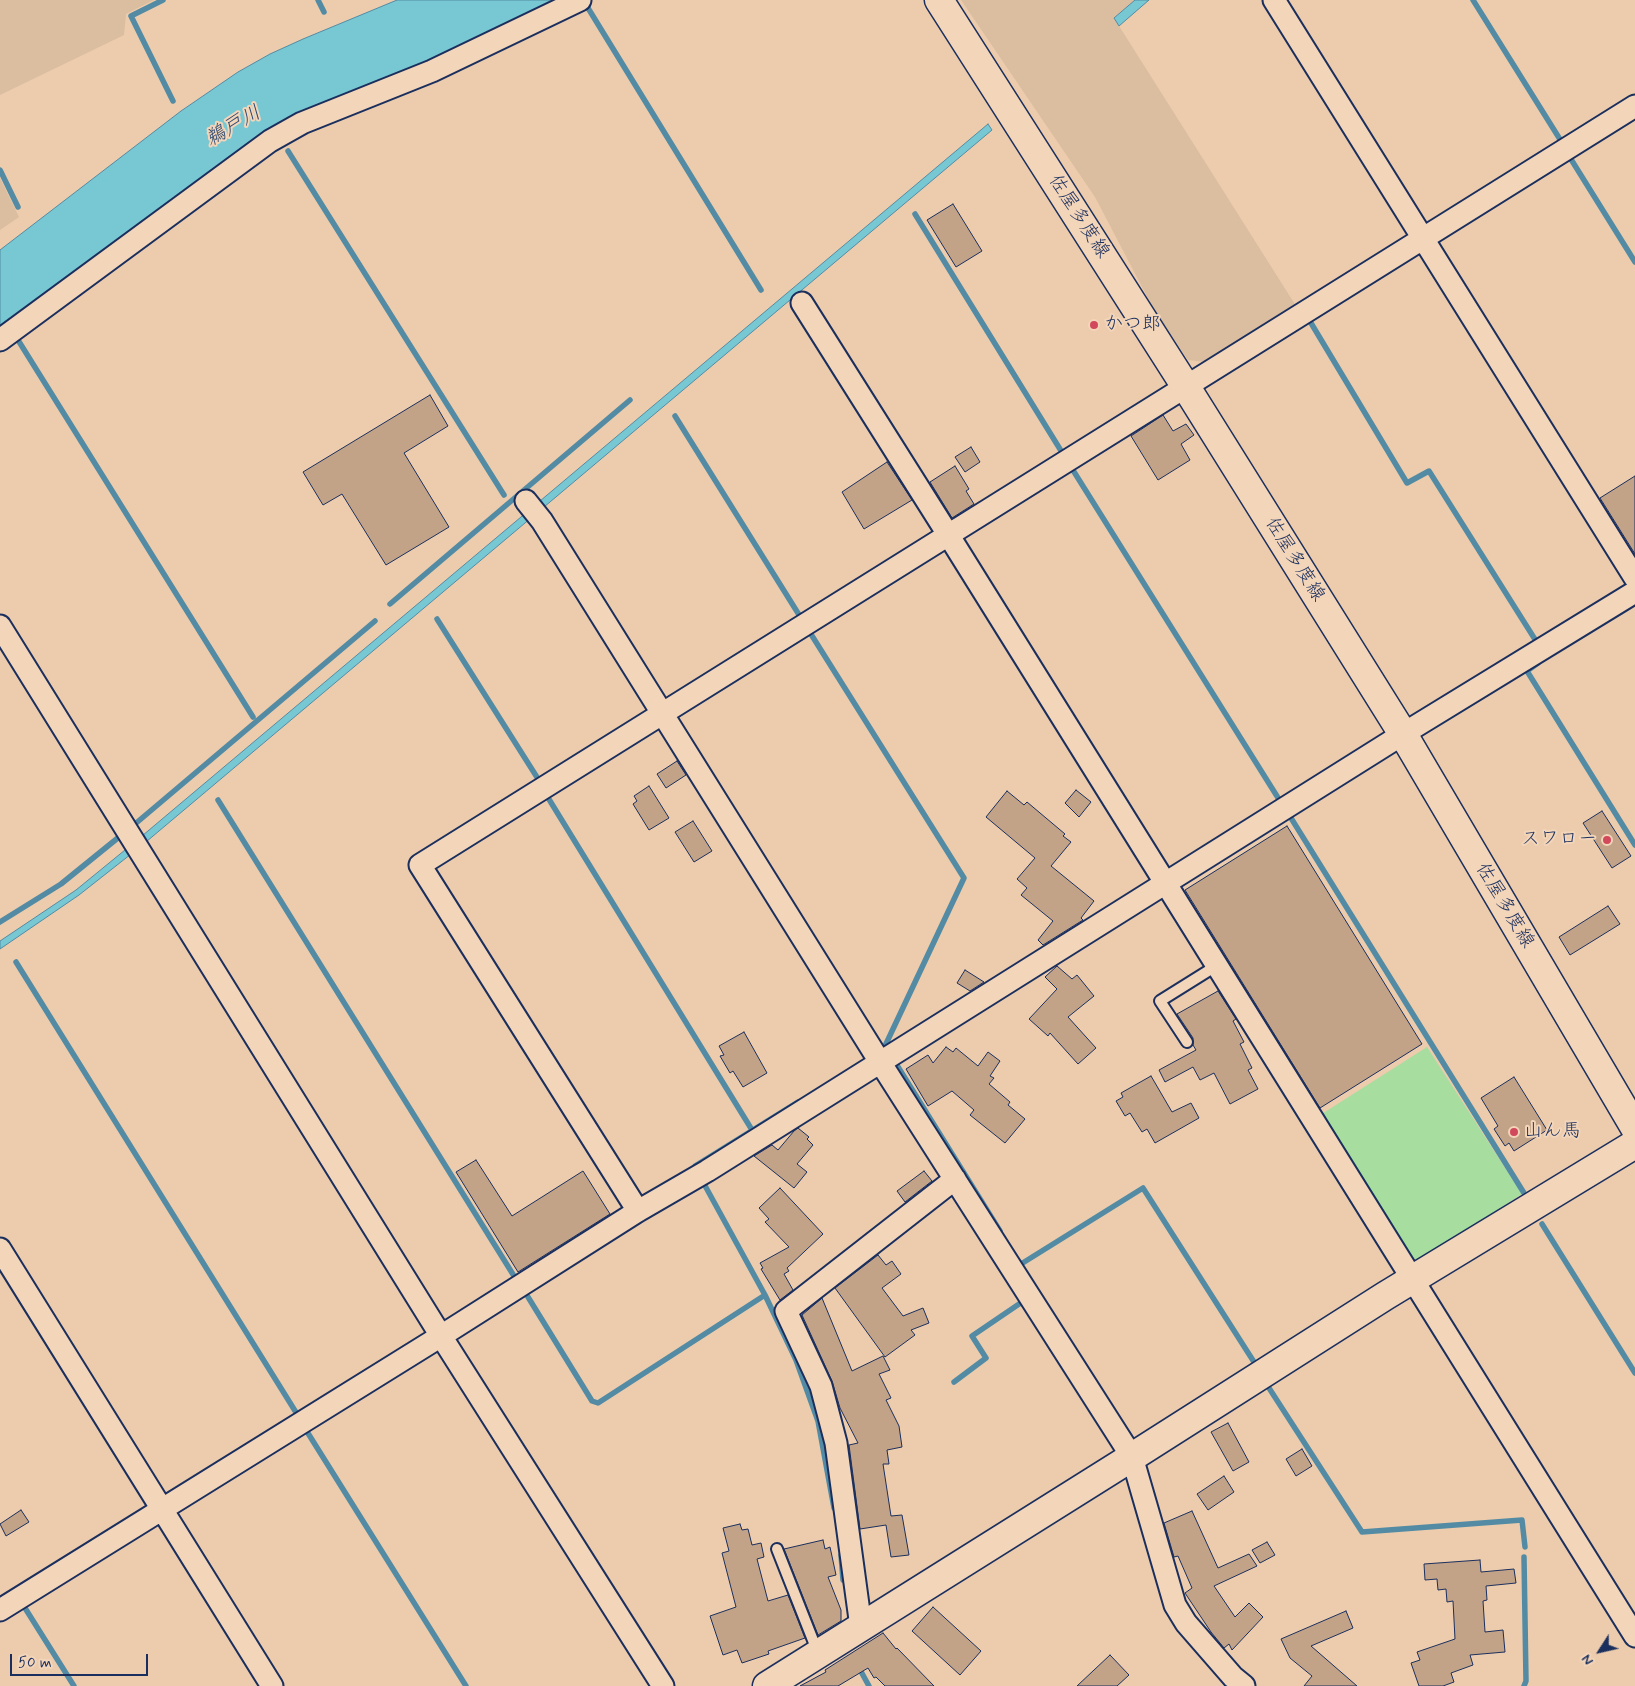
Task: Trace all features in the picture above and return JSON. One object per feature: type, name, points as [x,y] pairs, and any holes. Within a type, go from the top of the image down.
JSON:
[{"type":"main road","name":"佐屋多度線","points":[[939,0],[1186,387],[1403,734],[1635,1128]]},
{"type":"main road","points":[[766,1686],[1132,1457],[1362,1310],[1635,1144]]},
{"type":"street","points":[[0,340],[270,141],[302,123],[432,71],[580,0]]},
{"type":"street","points":[[1274,0],[1635,578]]},
{"type":"street","points":[[638,1211],[420,865],[1635,106]]},
{"type":"street","points":[[802,303],[1635,1636]]},
{"type":"street","points":[[526,500],[542,521],[880,1062],[1132,1457],[1175,1605],[1186,1623],[1233,1678],[1244,1686]]},
{"type":"street","points":[[0,1610],[442,1336],[638,1211],[706,1171],[1403,734],[1635,592]]},
{"type":"street","points":[[0,626],[442,1336],[663,1686]]},
{"type":"street","points":[[861,1627],[836,1443],[821,1386],[786,1311],[955,1179]]},
{"type":"street","points":[[0,1249],[272,1686]]},
{"type":"lane","points":[[1187,1042],[1160,1001],[1216,966]]},
{"type":"lane","points":[[777,1549],[818,1654]]},
{"type":"shaded area","points":[[0,0],[154,0],[126,14],[124,35],[0,95]]},
{"type":"shaded area","points":[[961,0],[1135,0],[1114,18],[1296,306],[1205,362],[1188,360],[1153,308],[1095,197]]},
{"type":"shaded area","points":[[0,178],[19,217],[0,230]]},
{"type":"green space","points":[[1427,1047],[1522,1194],[1417,1263],[1407,1261],[1317,1117]]},
{"type":"water","name":"鵜戸川","points":[[397,0],[563,0],[360,96],[300,118],[0,330],[0,250],[181,111],[238,72],[270,54],[303,39]]},
{"type":"water","points":[[1135,0],[1149,0],[1119,26],[1114,18]]},
{"type":"water","points":[[988,124],[992,130],[140,847],[79,895],[0,949],[0,941],[76,890],[136,841]]},
{"type":"building","points":[[953,204],[982,251],[956,267],[927,220]]},
{"type":"building","points":[[430,395],[448,426],[404,453],[449,527],[386,565],[342,494],[323,505],[303,472]]},
{"type":"building","points":[[1163,415],[1173,431],[1186,424],[1194,435],[1181,444],[1190,460],[1158,480],[1131,436]]},
{"type":"building","points":[[971,447],[980,462],[965,472],[955,457]]},
{"type":"building","points":[[887,462],[912,500],[864,529],[842,492]]},
{"type":"building","points":[[955,466],[969,489],[966,491],[974,504],[952,518],[930,482]]},
{"type":"building","points":[[1635,476],[1635,554],[1600,498]]},
{"type":"building","points":[[677,761],[686,775],[666,788],[657,774]]},
{"type":"building","points":[[649,786],[669,818],[649,830],[633,804],[637,801],[634,796]]},
{"type":"building","points":[[1076,790],[1091,802],[1079,817],[1065,803]]},
{"type":"building","points":[[1007,791],[1024,805],[1027,802],[1065,834],[1063,836],[1071,842],[1051,866],[1094,901],[1081,918],[1083,920],[1043,945],[1038,940],[1053,921],[1021,895],[1027,888],[1017,879],[1035,858],[986,817]]},
{"type":"building","points":[[1602,811],[1631,856],[1612,868],[1583,823]]},
{"type":"building","points":[[693,821],[712,851],[694,862],[675,832]]},
{"type":"building","points":[[1287,826],[1422,1044],[1320,1108],[1185,890]]},
{"type":"building","points":[[1608,906],[1620,924],[1570,955],[1559,937]]},
{"type":"building","points":[[1057,966],[1072,979],[1077,975],[1094,996],[1068,1017],[1096,1048],[1078,1064],[1050,1033],[1048,1036],[1029,1019],[1057,989],[1045,977]]},
{"type":"building","points":[[965,970],[984,982],[970,991],[957,983]]},
{"type":"building","points":[[1218,991],[1236,1019],[1233,1021],[1244,1042],[1240,1044],[1252,1068],[1248,1070],[1258,1089],[1230,1104],[1214,1073],[1200,1080],[1193,1067],[1165,1082],[1159,1070],[1196,1050],[1193,1045],[1193,1038],[1177,1014]]},
{"type":"building","points":[[744,1032],[767,1073],[743,1087],[733,1071],[730,1073],[720,1056],[724,1055],[719,1046]]},
{"type":"building","points":[[946,1047],[953,1052],[956,1048],[978,1066],[988,1052],[1000,1061],[990,1076],[994,1078],[989,1084],[1010,1102],[1008,1105],[1025,1119],[1005,1143],[970,1115],[974,1110],[952,1091],[928,1106],[906,1069],[928,1055],[933,1063]]},
{"type":"building","points":[[1151,1076],[1172,1112],[1191,1103],[1199,1118],[1155,1143],[1147,1129],[1142,1132],[1130,1113],[1125,1116],[1116,1101],[1123,1097],[1121,1093]]},
{"type":"building","points":[[1514,1077],[1547,1130],[1514,1151],[1509,1143],[1505,1146],[1494,1129],[1498,1126],[1481,1098]]},
{"type":"building","points":[[798,1128],[809,1137],[807,1139],[813,1145],[797,1164],[807,1172],[794,1188],[754,1156],[772,1145],[778,1150]]},
{"type":"building","points":[[476,1160],[512,1216],[583,1171],[610,1214],[518,1272],[456,1172]]},
{"type":"building","points":[[924,1171],[932,1181],[905,1202],[897,1191]]},
{"type":"building","points":[[780,1188],[823,1234],[787,1268],[789,1271],[784,1274],[793,1290],[780,1300],[761,1269],[763,1268],[760,1263],[789,1247],[765,1222],[769,1219],[759,1208]]},
{"type":"building","points":[[878,1255],[886,1265],[892,1261],[901,1274],[882,1288],[903,1316],[923,1308],[929,1323],[911,1330],[915,1335],[885,1357],[835,1288]]},
{"type":"building","points":[[822,1298],[852,1371],[883,1356],[890,1370],[879,1374],[891,1398],[886,1400],[899,1426],[902,1447],[887,1450],[889,1464],[883,1464],[891,1516],[902,1515],[909,1555],[891,1557],[886,1525],[860,1529],[849,1445],[858,1443],[840,1408],[832,1381],[802,1315]]},
{"type":"building","points":[[1228,1423],[1249,1462],[1233,1471],[1211,1432]]},
{"type":"building","points":[[1302,1449],[1312,1466],[1296,1476],[1286,1459]]},
{"type":"building","points":[[1224,1476],[1234,1492],[1208,1510],[1197,1494]]},
{"type":"building","points":[[21,1510],[29,1522],[6,1536],[0,1524]]},
{"type":"building","points":[[1192,1511],[1218,1568],[1249,1554],[1257,1566],[1214,1586],[1235,1617],[1249,1603],[1263,1617],[1232,1650],[1229,1644],[1224,1648],[1185,1593],[1192,1588],[1178,1556],[1174,1557],[1164,1523]]},
{"type":"building","points":[[740,1524],[742,1530],[748,1529],[752,1545],[761,1543],[764,1557],[757,1559],[768,1601],[788,1595],[805,1638],[768,1651],[769,1654],[742,1663],[737,1650],[723,1655],[710,1616],[736,1607],[722,1553],[729,1551],[723,1528]]},
{"type":"building","points":[[823,1540],[825,1549],[830,1547],[836,1575],[828,1577],[841,1610],[841,1621],[818,1635],[784,1549]]},
{"type":"building","points":[[1267,1542],[1275,1555],[1260,1563],[1252,1550]]},
{"type":"building","points":[[1480,1560],[1481,1572],[1514,1569],[1516,1583],[1486,1586],[1487,1600],[1483,1601],[1485,1632],[1503,1630],[1505,1652],[1470,1655],[1473,1665],[1451,1673],[1454,1682],[1443,1686],[1419,1686],[1411,1663],[1420,1660],[1417,1652],[1455,1639],[1453,1601],[1447,1602],[1446,1589],[1438,1590],[1437,1579],[1425,1580],[1424,1564]]},
{"type":"building","points":[[933,1607],[981,1651],[960,1675],[912,1631]]},
{"type":"building","points":[[1346,1611],[1353,1628],[1311,1646],[1357,1686],[1304,1686],[1312,1676],[1290,1658],[1281,1639]]},
{"type":"building","points":[[883,1633],[896,1649],[934,1686],[885,1686],[876,1677],[874,1678],[868,1668],[838,1686],[800,1686],[826,1672],[825,1670]]},
{"type":"building","points":[[1110,1655],[1129,1675],[1117,1686],[1077,1686]]},
{"type":"waterway","points":[[163,0],[131,16],[173,101]]},
{"type":"waterway","points":[[318,0],[324,12]]},
{"type":"waterway","points":[[1473,0],[1561,141]]},
{"type":"waterway","points":[[588,8],[761,290]]},
{"type":"waterway","points":[[288,151],[504,495]]},
{"type":"waterway","points":[[1569,156],[1635,262]]},
{"type":"waterway","points":[[0,170],[18,207]]},
{"type":"waterway","points":[[915,214],[1063,454]]},
{"type":"waterway","points":[[1308,318],[1407,483],[1429,471],[1536,641]]},
{"type":"waterway","points":[[18,340],[253,717]]},
{"type":"waterway","points":[[390,604],[630,400]]},
{"type":"waterway","points":[[675,416],[801,618]]},
{"type":"waterway","points":[[1071,467],[1280,801]]},
{"type":"waterway","points":[[437,619],[540,782]]},
{"type":"waterway","points":[[135,824],[375,621]]},
{"type":"waterway","points":[[809,631],[964,878],[885,1046]]},
{"type":"waterway","points":[[1538,663],[1527,671],[1635,845]]},
{"type":"waterway","points":[[547,796],[752,1130]]},
{"type":"waterway","points":[[218,800],[514,1276]]},
{"type":"waterway","points":[[1291,818],[1524,1193]]},
{"type":"waterway","points":[[0,922],[61,884],[119,837]]},
{"type":"waterway","points":[[16,962],[297,1414]]},
{"type":"waterway","points":[[895,1062],[1000,1231]]},
{"type":"waterway","points":[[697,1171],[695,1166],[798,1102]]},
{"type":"waterway","points":[[703,1182],[765,1295],[796,1360],[818,1421],[834,1508]]},
{"type":"waterway","points":[[1021,1264],[1143,1188],[1254,1362]]},
{"type":"waterway","points":[[1542,1224],[1635,1373]]},
{"type":"waterway","points":[[528,1297],[592,1401],[598,1403],[765,1295]]},
{"type":"waterway","points":[[954,1382],[986,1358],[972,1336],[1022,1302]]},
{"type":"waterway","points":[[1269,1388],[1362,1532],[1522,1520],[1525,1547]]},
{"type":"waterway","points":[[306,1430],[466,1686]]},
{"type":"waterway","points":[[841,1555],[843,1580]]},
{"type":"waterway","points":[[1524,1557],[1526,1681],[1524,1686]]},
{"type":"waterway","points":[[25,1608],[74,1686]]},
{"type":"waterway","points":[[858,1666],[869,1686]]},
{"type":"place","name":"かつ郎","points":[[1094,325]]},
{"type":"place","name":"スワロー","points":[[1607,840]]},
{"type":"place","name":"山ん馬","points":[[1514,1132]]}]
